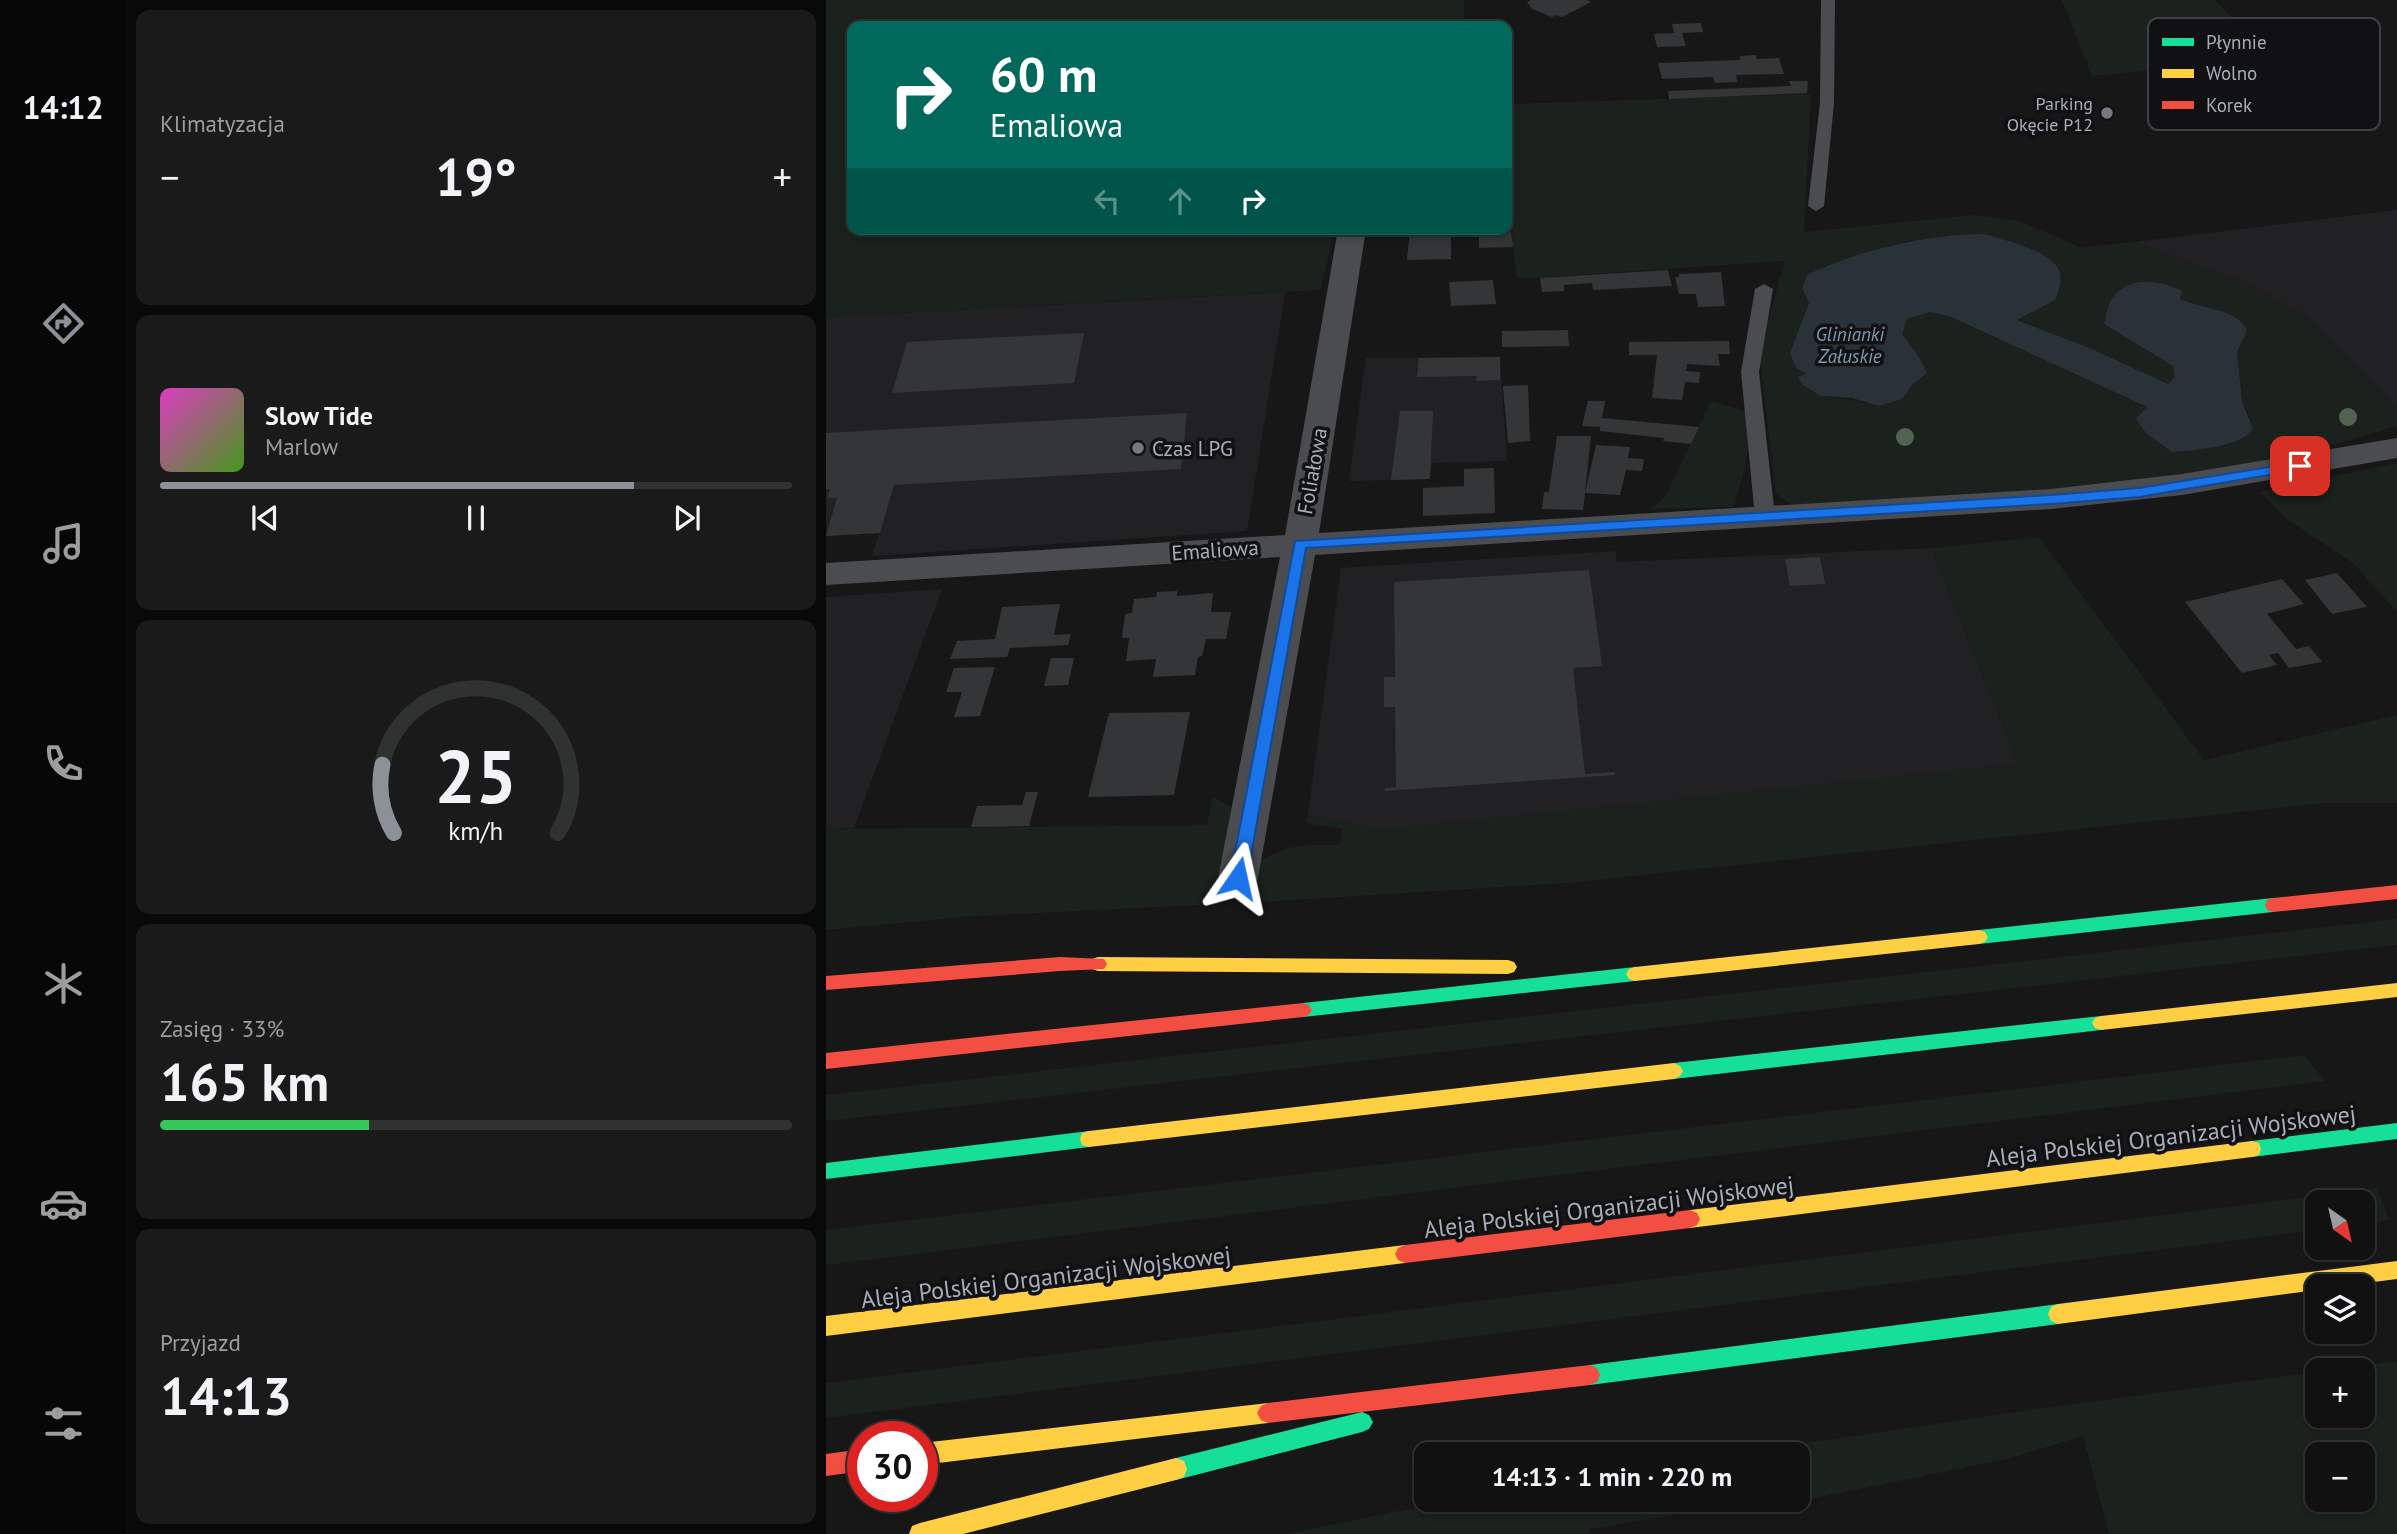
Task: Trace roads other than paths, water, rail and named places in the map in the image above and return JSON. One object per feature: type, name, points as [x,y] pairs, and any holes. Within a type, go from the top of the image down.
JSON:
[{"type":"highway","points":[[826,1061],[2397,892]]},
{"type":"highway","points":[[826,984],[1060,964],[1518,967]]},
{"type":"highway","points":[[1546,967],[1699,968]]},
{"type":"highway","points":[[826,1171],[1327,1110],[2397,990]]},
{"type":"highway","name":"Aleja Polskiej Organizacji Wojskowej","points":[[826,1326],[2397,1131]]},
{"type":"highway","points":[[938,1452],[1510,1385],[2397,1270]]},
{"type":"highway","points":[[920,1534],[1510,1385]]},
{"type":"highway","points":[[826,1465],[847,1462]]},
{"type":"street","name":"Foliałowa","points":[[1238,878],[1300,544],[1351,235]]},
{"type":"street","name":"Emaliowa","points":[[826,574],[1869,512],[2139,492],[2397,448]]},
{"type":"lane","points":[[1816,206],[1827,103],[1828,0]]},
{"type":"lane","points":[[1764,289],[1750,353],[1750,372],[1765,517]]},
{"type":"water","name":"Glinianki Załuskie","points":[[1984,234],[2015,243],[2049,258],[2060,273],[2055,300],[2017,320],[2090,348],[2168,384],[2175,376],[2173,366],[2104,324],[2109,304],[2116,293],[2133,283],[2163,284],[2182,291],[2180,299],[2236,318],[2247,330],[2237,352],[2242,401],[2253,429],[2227,444],[2172,452],[2146,433],[2136,419],[2147,407],[1951,317],[1930,312],[1907,319],[1902,334],[1927,373],[1913,384],[1902,399],[1879,406],[1852,398],[1821,396],[1803,385],[1798,377],[1806,374],[1796,368],[1790,353],[1809,303],[1802,288],[1808,274],[1850,257],[1894,245],[1938,237]]},
{"type":"place","name":"Parking Okęcie P12","points":[[2107,113]]},
{"type":"place","name":"Czas LPG","points":[[1138,448]]}]
